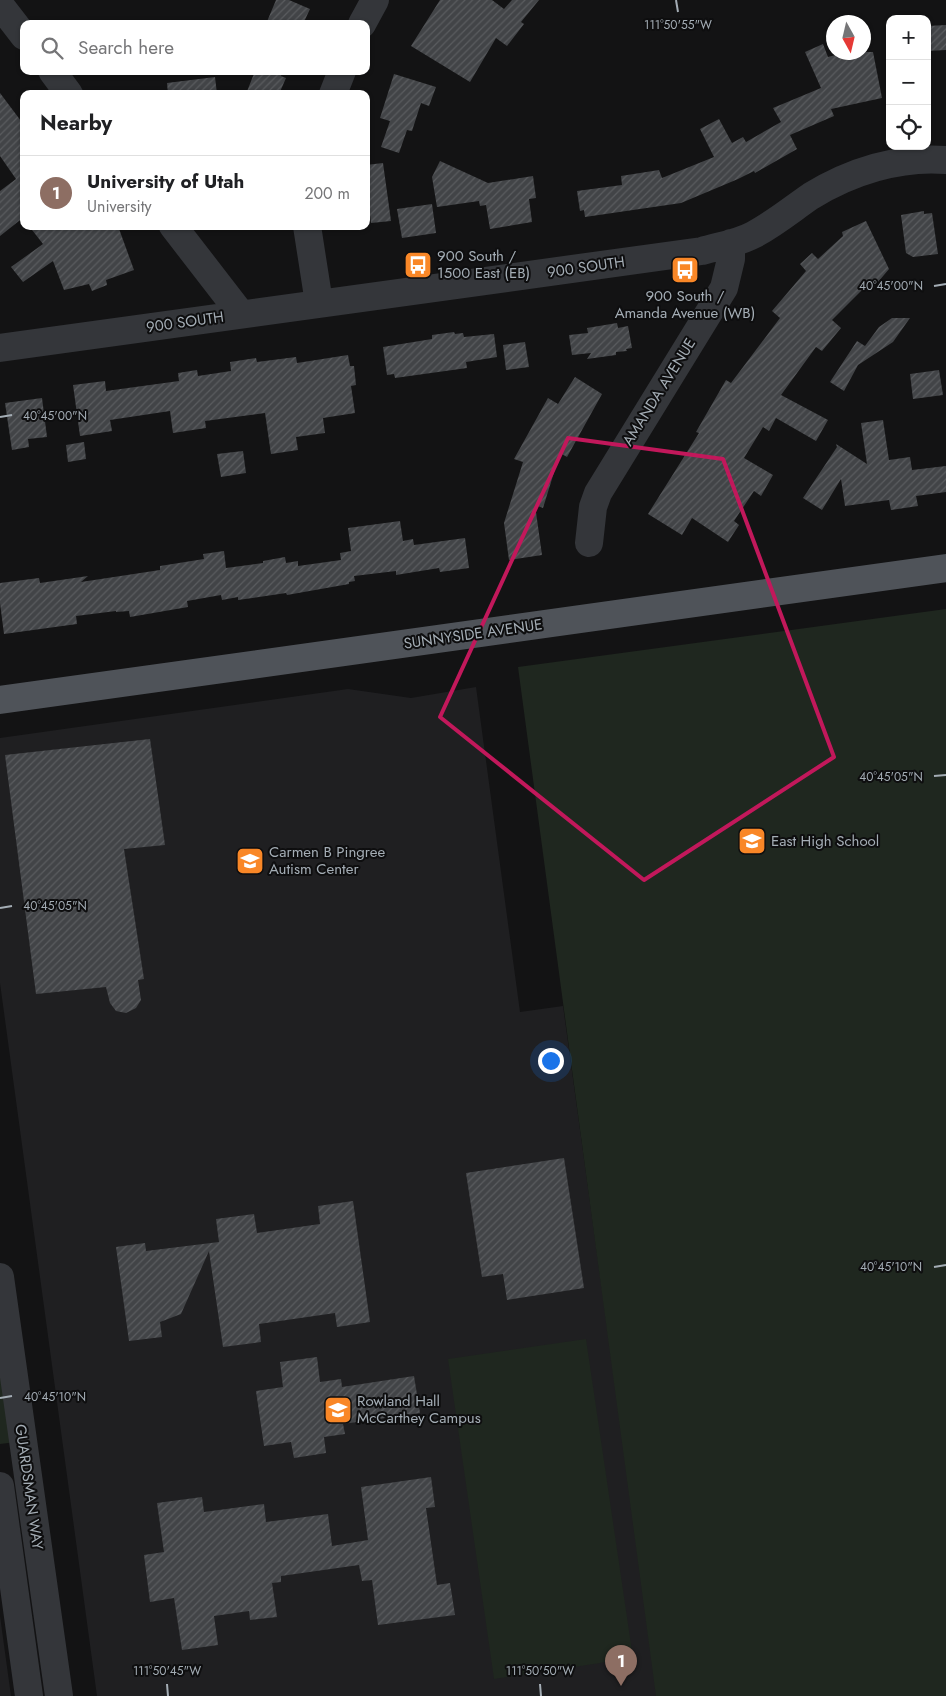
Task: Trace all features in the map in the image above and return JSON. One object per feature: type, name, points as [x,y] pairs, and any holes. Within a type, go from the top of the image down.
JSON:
[{"type":"main road","name":"SUNNYSIDE AVENUE","points":[[0,700],[946,568]]},
{"type":"street","points":[[364,20],[375,0]]},
{"type":"street","points":[[0,5],[20,31]]},
{"type":"street","points":[[55,75],[66,90]]},
{"type":"street","points":[[335,90],[340,75]]},
{"type":"street","name":"900 SOUTH","points":[[0,348],[681,255],[731,243],[752,235],[835,182],[860,172],[886,165],[914,161],[946,160]]},
{"type":"street","points":[[175,230],[241,314]]},
{"type":"street","points":[[308,230],[319,303]]},
{"type":"street","name":"AMANDA AVENUE","points":[[589,543],[592,506],[598,493],[724,288],[731,259],[731,243]]},
{"type":"street","name":"GUARDSMAN WAY","points":[[0,1277],[59,1696]]},
{"type":"street","name":"GUARDSMAN WAY","points":[[0,1486],[29,1696]]},
{"type":"highlighted area","points":[[568,438],[723,459],[834,757],[644,880],[440,717]]},
{"type":"shaded area","points":[[946,609],[946,1696],[656,1696],[518,667]]},
{"type":"shaded area","name":"Rowland Hall McCarthey Campus","points":[[476,687],[520,1012],[563,1006],[658,1696],[97,1696],[0,983],[0,738],[348,689],[411,698]]},
{"type":"shaded area","points":[[0,1329],[16,1442],[0,1444]]},
{"type":"shaded area","points":[[586,1339],[633,1658],[494,1679],[448,1359]]},
{"type":"shaded area","points":[[0,1616],[11,1696],[0,1696]]},
{"type":"building","points":[[276,0],[289,0],[310,9],[305,20],[268,20]]},
{"type":"building","points":[[440,0],[492,0],[504,9],[512,0],[539,0],[521,22],[524,24],[507,46],[496,38],[470,82],[411,46]]},
{"type":"building","points":[[946,25],[946,50],[931,51],[931,26]]},
{"type":"building","points":[[823,44],[826,52],[826,60],[871,60],[871,52],[873,52],[882,98],[831,109],[834,116],[790,135],[797,149],[755,173],[754,171],[681,203],[585,217],[584,210],[580,211],[577,191],[622,185],[621,176],[659,170],[662,178],[714,157],[700,129],[719,119],[732,143],[743,137],[746,142],[781,122],[773,108],[821,88],[805,52]]},
{"type":"building","points":[[394,74],[436,87],[429,106],[421,103],[412,131],[407,130],[399,153],[381,147],[390,121],[380,118]]},
{"type":"building","points":[[253,75],[281,75],[286,78],[281,90],[248,90]]},
{"type":"building","points":[[215,77],[217,90],[168,90],[167,83]]},
{"type":"building","points":[[0,93],[20,120],[20,220],[0,236],[0,191],[16,179],[0,156]]},
{"type":"building","points":[[440,161],[488,183],[533,176],[536,198],[529,199],[532,222],[490,229],[486,205],[480,206],[479,201],[437,207],[432,177]]},
{"type":"building","points":[[383,163],[391,221],[371,223],[370,165]]},
{"type":"building","points":[[432,204],[436,233],[402,238],[397,209]]},
{"type":"building","points":[[924,211],[924,214],[932,213],[938,254],[913,257],[906,253],[901,215]]},
{"type":"building","points":[[866,221],[889,269],[873,288],[870,282],[832,320],[841,328],[822,351],[816,347],[781,395],[828,420],[816,441],[776,418],[769,431],[763,427],[744,458],[773,475],[761,496],[754,491],[734,521],[739,525],[728,542],[692,518],[682,535],[648,514],[699,433],[696,432],[726,380],[731,383],[780,318],[772,311],[806,271],[800,264],[812,253],[818,259],[843,236],[842,232]]},
{"type":"building","points":[[32,230],[119,230],[134,270],[106,280],[107,285],[92,291],[89,284],[64,290],[53,261],[23,282],[11,267],[43,244]]},
{"type":"building","points":[[892,318],[910,318],[893,342],[858,365],[844,391],[830,382],[857,341],[865,346],[879,327]]},
{"type":"building","points":[[617,323],[618,328],[628,326],[632,348],[626,349],[627,351],[616,352],[616,355],[587,359],[591,353],[572,355],[569,335],[588,333],[587,328]]},
{"type":"building","points":[[454,332],[455,334],[463,333],[464,337],[494,334],[497,357],[466,362],[467,368],[395,378],[394,374],[387,375],[383,347],[432,339],[432,335]]},
{"type":"building","points":[[525,342],[529,367],[506,370],[503,345]]},
{"type":"building","points":[[348,355],[350,366],[354,366],[356,385],[351,386],[355,413],[323,418],[325,433],[296,437],[298,450],[271,454],[265,413],[205,421],[206,428],[173,433],[170,411],[110,420],[112,431],[80,436],[73,385],[105,381],[106,391],[179,381],[178,373],[197,370],[198,376],[231,371],[230,362],[256,358],[257,362],[296,357],[297,363]]},
{"type":"building","points":[[939,370],[943,395],[913,399],[910,374]]},
{"type":"building","points":[[575,377],[602,394],[567,457],[560,453],[543,508],[535,505],[542,555],[509,560],[504,523],[523,462],[514,459],[548,398],[558,404]]},
{"type":"building","points":[[42,398],[47,437],[28,439],[29,447],[12,450],[5,403]]},
{"type":"building","points":[[883,420],[889,460],[910,457],[912,470],[946,466],[946,492],[916,496],[918,506],[891,510],[889,500],[845,506],[841,479],[822,510],[803,498],[837,447],[836,444],[867,464],[861,423]]},
{"type":"building","points":[[84,442],[86,459],[68,462],[66,445]]},
{"type":"building","points":[[243,451],[246,473],[221,477],[217,454]]},
{"type":"building","points":[[400,521],[403,541],[413,539],[414,545],[465,538],[469,568],[440,572],[439,568],[396,575],[396,571],[354,576],[355,581],[349,582],[349,584],[287,595],[286,593],[238,600],[238,597],[222,600],[221,595],[187,601],[188,607],[130,617],[129,611],[76,616],[77,624],[4,634],[0,603],[0,583],[39,578],[40,583],[88,576],[81,582],[160,570],[160,566],[204,559],[203,554],[224,551],[226,568],[263,563],[263,561],[285,557],[286,563],[298,561],[298,566],[341,560],[340,553],[351,551],[348,528]]},
{"type":"building","points":[[150,739],[165,845],[124,849],[144,979],[138,980],[141,1000],[136,1008],[126,1013],[116,1011],[110,1003],[106,987],[36,994],[5,755]]},
{"type":"building","points":[[564,1158],[584,1288],[507,1300],[503,1274],[482,1277],[466,1173]]},
{"type":"building","points":[[353,1201],[370,1322],[337,1327],[335,1313],[259,1324],[261,1342],[223,1347],[209,1251],[181,1314],[160,1322],[162,1337],[129,1341],[116,1247],[145,1243],[146,1251],[219,1242],[216,1219],[254,1214],[257,1233],[320,1224],[318,1206]]},
{"type":"building","points":[[317,1357],[320,1382],[341,1379],[342,1387],[414,1376],[420,1413],[343,1424],[345,1434],[324,1437],[326,1453],[294,1458],[291,1442],[264,1446],[256,1391],[283,1387],[280,1362]]},
{"type":"building","points":[[431,1477],[435,1507],[426,1508],[437,1585],[450,1583],[455,1615],[378,1625],[372,1580],[362,1581],[359,1565],[281,1576],[281,1582],[272,1583],[277,1617],[250,1620],[249,1611],[214,1616],[218,1645],[182,1650],[174,1598],[150,1602],[144,1555],[164,1552],[157,1503],[202,1497],[204,1512],[264,1504],[266,1522],[328,1514],[332,1546],[368,1540],[361,1487]]},
{"type":"place","name":"900 South / 1500 East (EB)","points":[[418,265]]},
{"type":"place","name":"900 South / Amanda Avenue (WB)","points":[[685,270]]},
{"type":"place","name":"East High School","points":[[752,841]]},
{"type":"place","name":"Carmen B Pingree Autism Center","points":[[250,861]]},
{"type":"place","name":"Rowland Hall McCarthey Campus","points":[[338,1410]]},
{"type":"place","name":"University of Utah","points":[[621,1686]]}]
